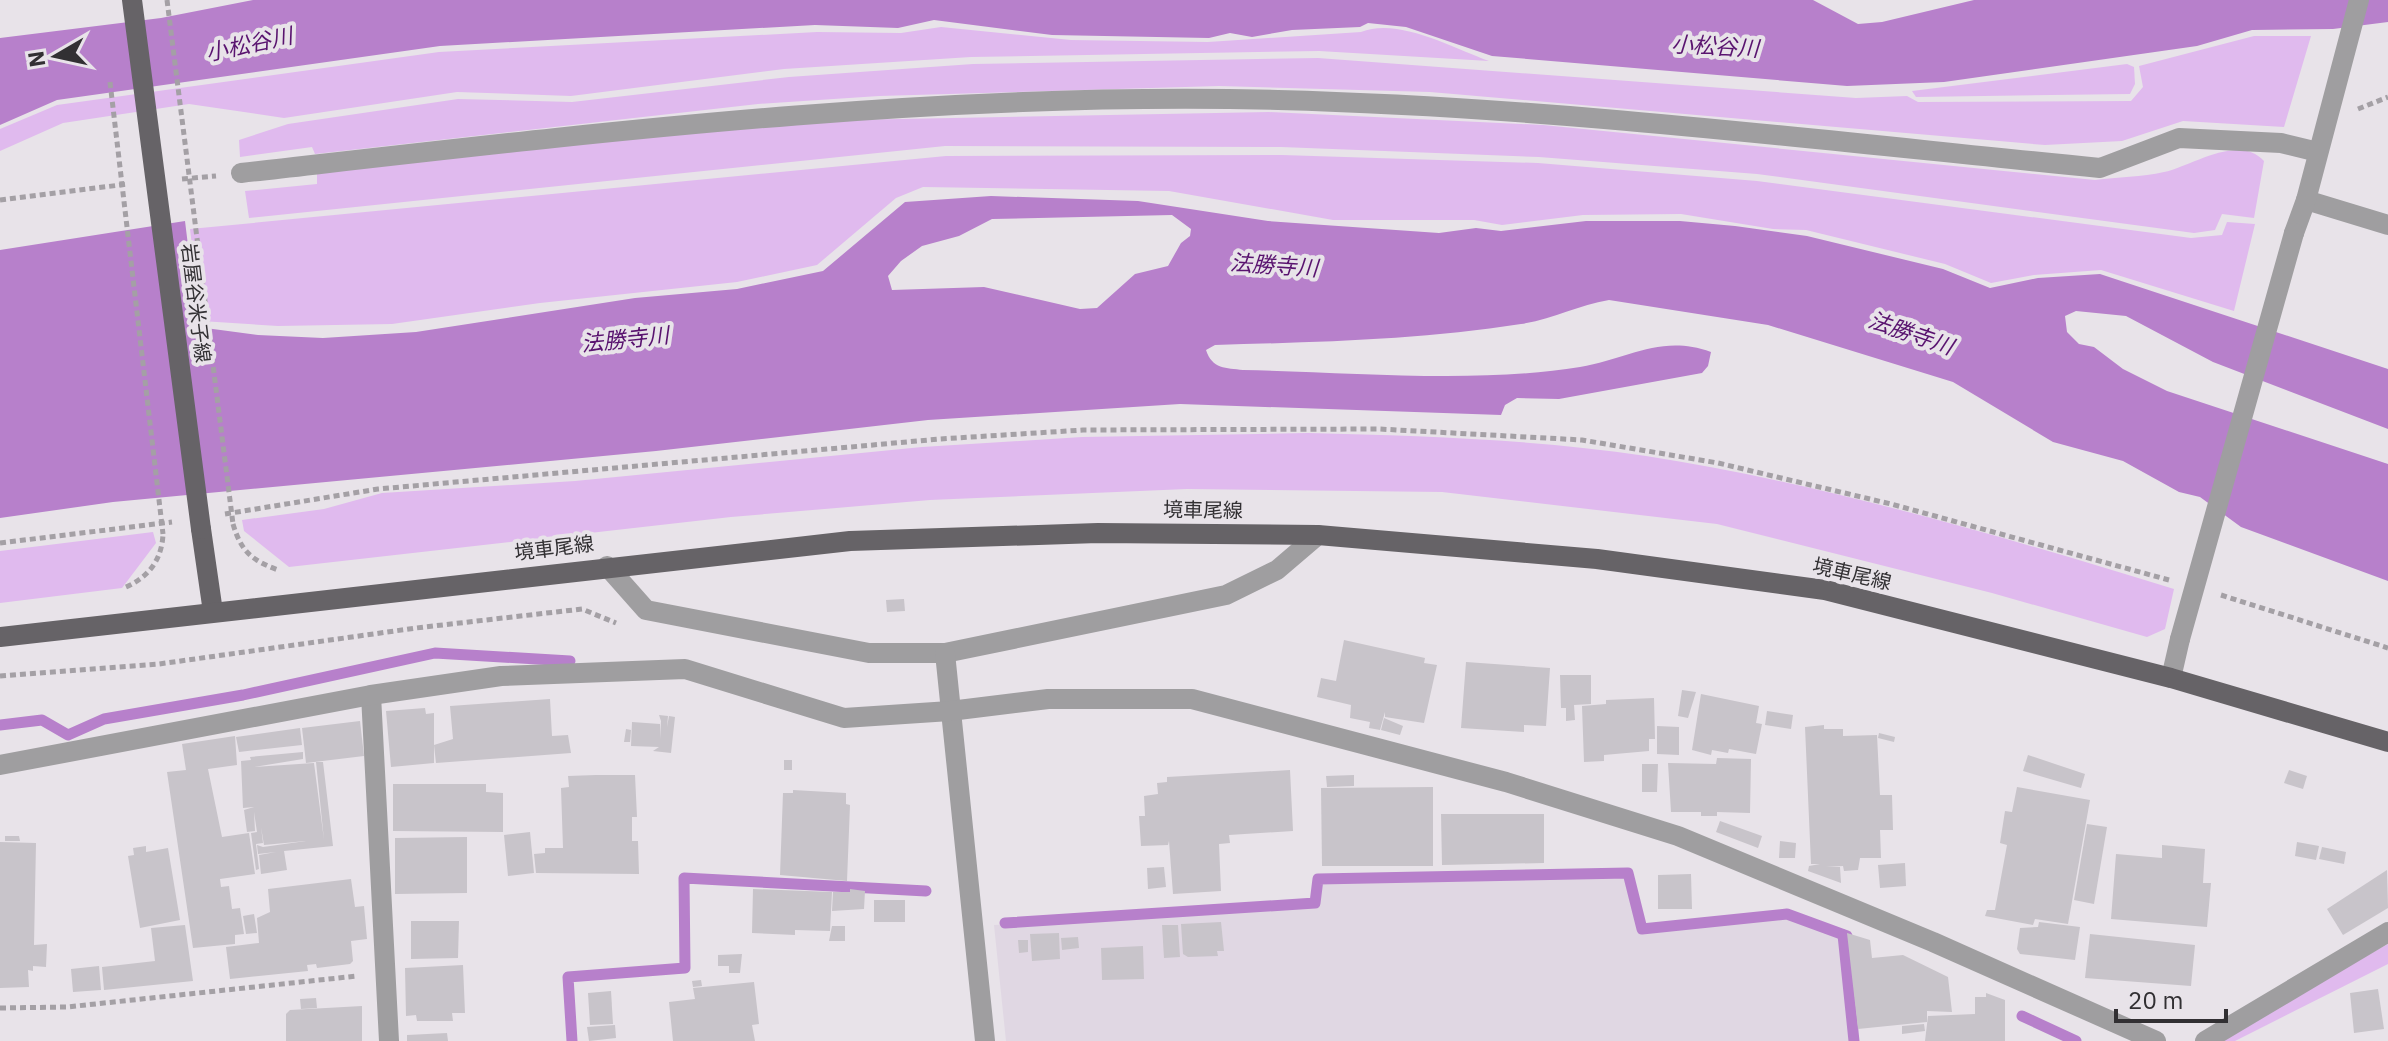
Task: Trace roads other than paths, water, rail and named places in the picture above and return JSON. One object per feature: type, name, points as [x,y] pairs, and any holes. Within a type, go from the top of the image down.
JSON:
[{"type":"main road","name":"岩屋谷米子線","points":[[132,0],[205,522],[213,612]]},
{"type":"main road","name":"境車尾線","points":[[0,637],[607,566],[850,541],[1098,533],[1318,535],[1597,559],[1825,590],[2171,678],[2388,742]]},
{"type":"street","points":[[2171,678],[2359,0]]},
{"type":"street","points":[[241,173],[783,114],[1026,102],[1274,100],[1484,109],[2100,168],[2179,138],[2281,143],[2318,152]]},
{"type":"street","points":[[2306,200],[2388,225]]},
{"type":"street","points":[[607,566],[646,610],[869,653],[945,653],[1226,595],[1277,570],[1318,535]]},
{"type":"street","points":[[945,653],[985,1041]]},
{"type":"street","points":[[0,765],[371,695],[501,676],[685,669],[844,718],[950,711],[1048,699],[1192,699],[1506,782],[1678,836],[1933,942],[2156,1041]]},
{"type":"street","points":[[371,695],[389,1041]]},
{"type":"street","points":[[2205,1041],[2388,932]]},
{"type":"water","name":"小松谷川","points":[[253,0],[1813,0],[1858,24],[1882,22],[1974,0],[2388,0],[2388,22],[2333,29],[2252,30],[2197,46],[1944,82],[1847,86],[1492,56],[1406,27],[1368,23],[1360,27],[1292,30],[1252,37],[1230,33],[1209,38],[1052,35],[934,20],[898,28],[815,25],[440,46],[57,100],[0,125],[0,38],[161,18]]},
{"type":"water","name":"法勝寺川","points":[[991,196],[1138,201],[1268,221],[1439,233],[1476,228],[1501,231],[1586,221],[1680,221],[1807,236],[1943,269],[1990,288],[2038,278],[2100,274],[2388,369],[2388,429],[2213,362],[2126,316],[2076,311],[2065,316],[2067,332],[2079,344],[2094,347],[2123,369],[2167,391],[2388,464],[2388,581],[2241,527],[2200,497],[2179,492],[2123,461],[2053,442],[1953,382],[1768,325],[1609,300],[1533,322],[1445,334],[1215,345],[1206,350],[1216,364],[1243,370],[1456,376],[1580,367],[1645,350],[1676,346],[1711,352],[1708,366],[1702,373],[1559,399],[1517,398],[1505,405],[1501,415],[1180,404],[928,420],[656,451],[113,502],[0,518],[0,250],[185,221],[198,327],[258,335],[323,338],[416,332],[635,298],[737,289],[823,271],[905,202]],"holes":[[[1172,215],[1191,229],[1190,236],[1181,243],[1168,266],[1135,274],[1097,308],[1080,309],[984,287],[892,290],[888,276],[901,261],[922,246],[959,236],[992,219]]]},
{"type":"waterway","points":[[0,725],[42,720],[68,735],[104,719],[243,695],[435,653],[570,661]]},
{"type":"waterway","points":[[1005,923],[1315,903],[1318,879],[1628,873],[1642,929],[1787,914],[1847,936]]},
{"type":"waterway","points":[[572,1041],[568,977],[685,968],[684,878],[926,891]]},
{"type":"waterway","points":[[1843,935],[1854,1041]]},
{"type":"waterway","points":[[2022,1016],[2076,1041]]}]
